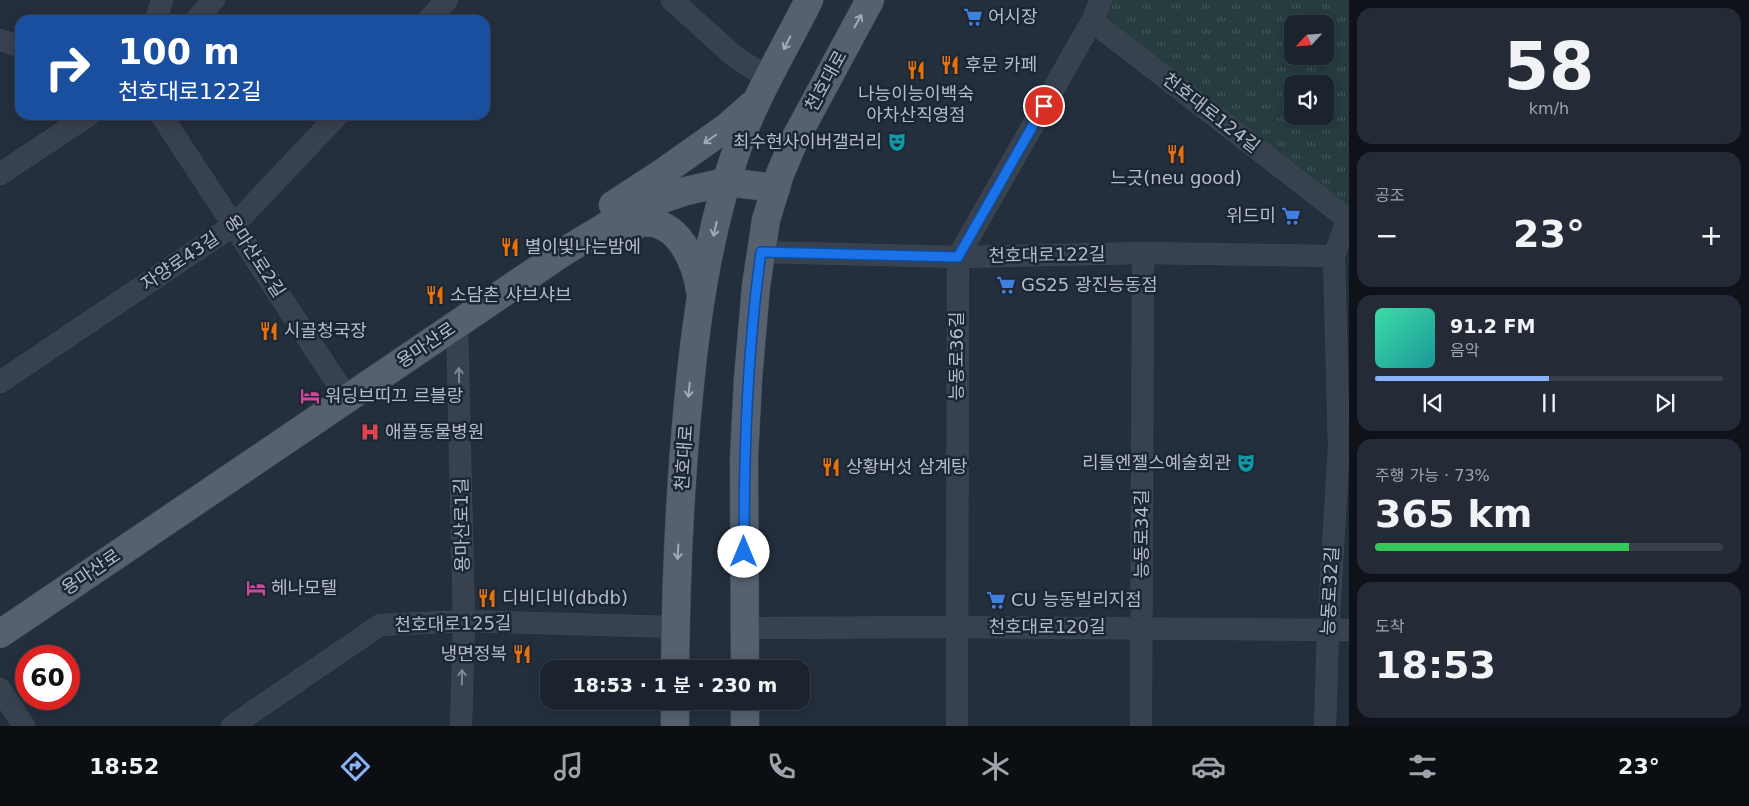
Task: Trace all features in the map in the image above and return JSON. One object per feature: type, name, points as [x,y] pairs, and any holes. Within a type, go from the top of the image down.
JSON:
[{"type":"main road","name":"천호대로","points":[[675,660],[683,460],[693,356],[701,298],[726,182],[738,146],[765,87],[809,0]]},
{"type":"main road","name":"천호대로","points":[[745,660],[744,458],[748,379],[756,286],[766,220],[787,158],[808,113],[870,0]]},
{"type":"main road","points":[[580,241],[616,202],[662,174],[727,127],[765,87]]},
{"type":"main road","name":"용마산로","points":[[0,634],[580,241],[623,216],[648,204],[686,190],[726,182],[776,188]]},
{"type":"main road","points":[[580,241],[630,228],[641,223],[655,224],[665,228],[676,237],[690,256],[699,280],[701,298]]},
{"type":"main road","points":[[675,710],[675,726]]},
{"type":"main road","points":[[745,710],[745,726]]},
{"type":"street","points":[[158,15],[162,0]]},
{"type":"street","points":[[200,15],[214,0]]},
{"type":"street","points":[[433,15],[447,0]]},
{"type":"street","points":[[672,0],[765,87]]},
{"type":"street","points":[[1092,21],[1101,0]]},
{"type":"street","name":"천호대로124길","points":[[1092,21],[1349,219]]},
{"type":"street","name":"능동로36길","points":[[957,726],[958,257],[1092,21]]},
{"type":"street","points":[[0,40],[15,44]]},
{"type":"street","points":[[0,174],[81,120]]},
{"type":"street","name":"용마산로2길","points":[[164,120],[348,398]]},
{"type":"street","name":"자양로43길","points":[[0,382],[234,225],[333,120]]},
{"type":"street","name":"능동로32길","points":[[1325,726],[1328,630],[1344,447],[1334,256],[1349,219]]},
{"type":"street","name":"천호대로122길","points":[[761,252],[958,257],[1143,253],[1334,256]]},
{"type":"street","name":"능동로34길","points":[[1142,726],[1143,253]]},
{"type":"street","name":"용마산로1길","points":[[457,324],[464,621],[462,726]]},
{"type":"street","name":"천호대로125길","points":[[232,726],[380,625],[464,621],[675,627]]},
{"type":"street","name":"천호대로120길","points":[[745,628],[957,627],[1349,630]]},
{"type":"street","points":[[0,689],[24,726]]},
{"type":"green space","points":[[1091,0],[1349,0],[1349,212],[1100,20]]},
{"type":"place","name":"어시장","points":[[973,17]]},
{"type":"place","name":"후문 카페","points":[[950,65]]},
{"type":"place","name":"나능이능이백숙 아차산직영점","points":[[916,70]]},
{"type":"place","name":"최수현사이버갤러리","points":[[897,142]]},
{"type":"place","name":"느긋(neu good)","points":[[1176,154]]},
{"type":"place","name":"위드미","points":[[1291,216]]},
{"type":"place","name":"별이빛나는밤에","points":[[510,247]]},
{"type":"place","name":"GS25 광진능동점","points":[[1006,285]]},
{"type":"place","name":"소담촌 샤브샤브","points":[[435,295]]},
{"type":"place","name":"시골청국장","points":[[269,331]]},
{"type":"place","name":"워딩브띠끄 르블랑","points":[[310,396]]},
{"type":"place","name":"애플동물병원","points":[[370,432]]},
{"type":"place","name":"리틀엔젤스예술회관","points":[[1246,463]]},
{"type":"place","name":"상황버섯 삼계탕","points":[[831,467]]},
{"type":"place","name":"헤나모텔","points":[[256,588]]},
{"type":"place","name":"디비디비(dbdb)","points":[[487,598]]},
{"type":"place","name":"CU 능동빌리지점","points":[[996,600]]},
{"type":"place","name":"냉면정복","points":[[522,654]]},
{"type":"route","points":[[744,552],[744,458],[748,379],[756,286],[761,252],[958,257],[1044,106]]}]
